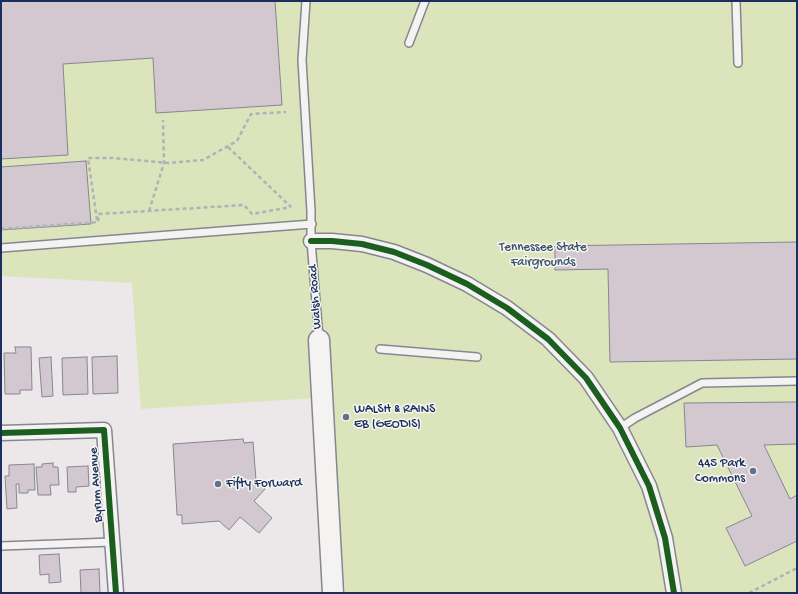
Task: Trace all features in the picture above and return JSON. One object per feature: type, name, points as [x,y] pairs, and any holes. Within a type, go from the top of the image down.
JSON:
[{"type":"main road","name":"Walsh Road","points":[[319,340],[332,593]]},
{"type":"street","points":[[312,241],[362,244],[394,252],[426,265],[466,284],[500,304],[548,339],[586,378],[620,428],[649,486],[666,538],[674,593]]},
{"type":"street","name":"Byrum Avenue","points":[[1,433],[104,430],[116,593]]},
{"type":"lane","name":"Walsh Road","points":[[306,1],[302,60],[319,340]]},
{"type":"lane","points":[[409,43],[425,1]]},
{"type":"lane","points":[[736,1],[738,63]]},
{"type":"lane","points":[[1,248],[312,224]]},
{"type":"lane","points":[[380,349],[477,357]]},
{"type":"lane","points":[[620,428],[635,418],[702,384],[797,381]]},
{"type":"lane","points":[[1,546],[112,542]]},
{"type":"path","points":[[98,222],[88,158],[113,158],[164,163],[203,160],[237,141],[252,114],[286,112]]},
{"type":"path","points":[[149,211],[164,163],[163,120]]},
{"type":"path","points":[[98,222],[99,214],[244,206],[252,214],[291,207],[228,147]]},
{"type":"path","points":[[1,229],[98,222]]},
{"type":"path","points":[[749,593],[797,568]]},
{"type":"green space","name":"Tennessee State Fairgrounds","points":[[1,1],[797,1],[797,593],[345,593],[332,397],[141,409],[132,283],[1,276]]},
{"type":"building","points":[[1,1],[275,1],[282,105],[156,113],[153,58],[63,64],[68,155],[1,159]]},
{"type":"building","points":[[86,161],[91,224],[1,230],[1,167]]},
{"type":"building","points":[[797,242],[797,359],[610,362],[608,269],[555,270],[555,246]]},
{"type":"building","points":[[15,347],[31,347],[32,390],[20,390],[20,394],[5,394],[4,353],[16,353]]},
{"type":"building","points":[[117,356],[118,393],[93,394],[92,357]]},
{"type":"building","points":[[51,357],[53,396],[42,397],[39,358]]},
{"type":"building","points":[[87,357],[88,394],[63,395],[62,358]]},
{"type":"building","name":"445 Park Commons","points":[[797,402],[797,444],[764,445],[790,499],[797,495],[797,541],[745,566],[726,528],[752,516],[717,445],[686,447],[684,403]]},
{"type":"building","name":"Fifty Forward","points":[[243,439],[244,443],[253,442],[256,480],[265,489],[254,501],[272,518],[259,533],[240,517],[229,530],[219,521],[182,524],[182,515],[177,515],[173,444]]},
{"type":"building","points":[[53,463],[53,467],[58,467],[59,485],[50,485],[51,495],[38,495],[36,467],[42,467],[42,464]]},
{"type":"building","points":[[34,464],[35,490],[28,490],[28,493],[19,493],[19,484],[16,484],[17,508],[7,509],[5,476],[9,476],[9,465]]},
{"type":"building","points":[[88,466],[89,486],[76,487],[76,492],[68,492],[67,467]]},
{"type":"building","points":[[59,554],[61,582],[49,583],[49,574],[40,575],[39,555]]},
{"type":"building","points":[[99,569],[100,593],[81,593],[80,570]]},
{"type":"cycle path","points":[[311,241],[332,241],[362,244],[394,252],[427,265],[467,284],[507,308],[548,339],[586,378],[620,428],[649,486],[665,538],[674,593]]},
{"type":"cycle path","points":[[1,433],[104,430],[116,593]]},
{"type":"place","name":"WALSH & RAINS EB (GEODIS)","points":[[346,417]]},
{"type":"place","name":"445 Park Commons","points":[[753,471]]},
{"type":"place","name":"Fifty Forward","points":[[218,484]]}]
